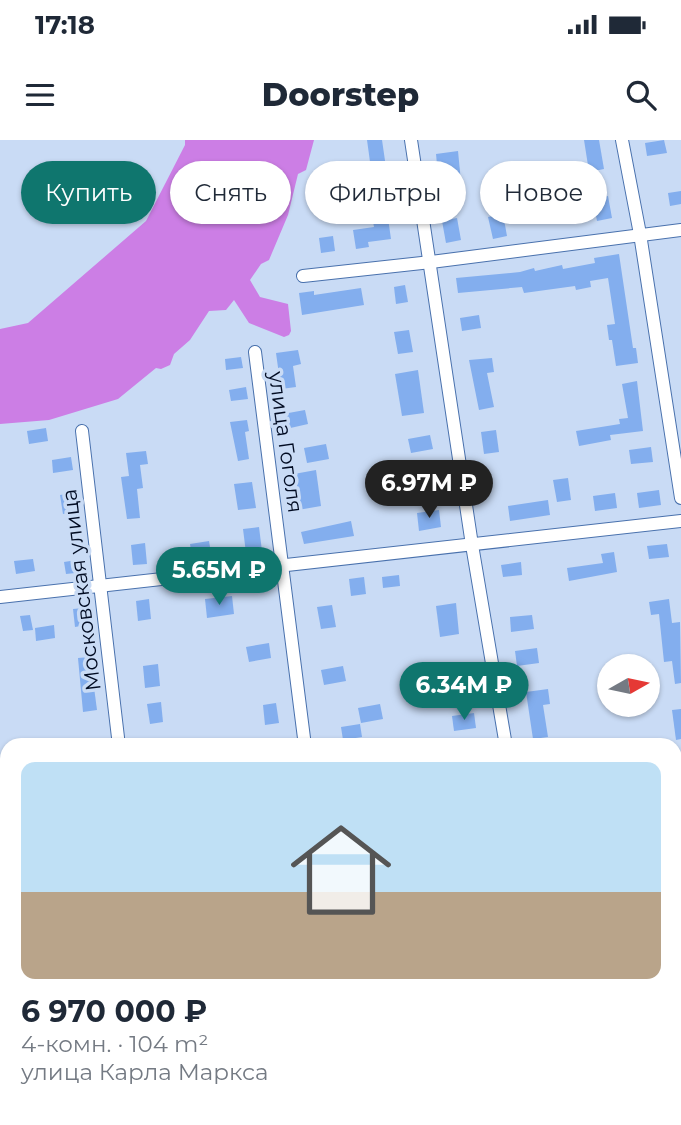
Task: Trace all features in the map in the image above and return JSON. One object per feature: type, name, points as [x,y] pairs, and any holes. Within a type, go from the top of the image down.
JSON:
[{"type":"street","points":[[411,140],[472,545],[505,738]]},
{"type":"street","points":[[622,140],[640,234],[681,498]]},
{"type":"street","points":[[303,276],[681,230]]},
{"type":"street","name":"улица Гоголя","points":[[255,352],[304,738]]},
{"type":"street","name":"Московская улица","points":[[82,431],[118,738]]},
{"type":"street","points":[[0,597],[681,521]]},
{"type":"shaded area","points":[[185,140],[314,140],[308,161],[305,161],[305,170],[298,174],[291,203],[291,161],[177,161]]},
{"type":"shaded area","points":[[170,174],[170,224],[284,224],[269,260],[261,264],[250,280],[260,297],[288,304],[291,331],[289,335],[284,337],[249,323],[234,300],[226,310],[209,311],[190,340],[174,354],[170,365],[156,368],[118,399],[49,420],[0,424],[0,329],[28,323],[143,224],[156,224],[156,202]]},
{"type":"building","points":[[367,140],[382,140],[385,161],[370,161]]},
{"type":"building","points":[[584,140],[599,140],[603,161],[587,161]]},
{"type":"building","points":[[664,140],[667,153],[647,156],[645,143]]},
{"type":"building","points":[[458,151],[459,161],[437,161],[436,154]]},
{"type":"building","points":[[681,191],[681,204],[670,206],[668,193]]},
{"type":"building","points":[[607,196],[612,218],[607,219]]},
{"type":"building","points":[[373,224],[389,224],[391,239],[368,242],[369,247],[356,249],[353,230],[374,227]]},
{"type":"building","points":[[443,224],[458,224],[461,240],[446,243]]},
{"type":"building","points":[[490,224],[505,224],[507,236],[493,239]]},
{"type":"building","points":[[333,236],[335,251],[321,253],[319,238]]},
{"type":"building","points":[[619,254],[633,348],[636,348],[638,363],[616,366],[607,325],[615,324],[608,278],[590,281],[591,287],[576,290],[575,286],[524,293],[522,287],[458,293],[456,278],[520,272],[534,268],[535,271],[562,265],[563,269],[595,263],[594,258]]},
{"type":"building","points":[[405,285],[408,302],[396,304],[394,287]]},
{"type":"building","points":[[361,288],[364,305],[302,315],[299,293],[314,291],[314,295]]},
{"type":"building","points":[[479,315],[481,328],[462,331],[460,318]]},
{"type":"building","points":[[409,330],[413,352],[398,354],[394,332]]},
{"type":"building","points":[[298,350],[301,364],[293,366],[296,387],[281,389],[276,353]]},
{"type":"building","points":[[241,357],[243,368],[226,370],[225,359]]},
{"type":"building","points":[[492,358],[494,372],[487,373],[494,407],[479,410],[469,360]]},
{"type":"building","points":[[418,370],[424,413],[402,416],[395,374]]},
{"type":"building","points":[[637,381],[643,431],[610,435],[611,440],[579,446],[576,431],[620,424],[619,419],[628,418],[622,384]]},
{"type":"building","points":[[246,387],[248,399],[231,401],[229,390]]},
{"type":"building","points":[[305,410],[308,424],[286,429],[283,414]]},
{"type":"building","points":[[247,420],[249,431],[245,432],[249,459],[238,461],[230,422]]},
{"type":"building","points":[[46,428],[48,441],[29,444],[27,431]]},
{"type":"building","points":[[496,430],[499,452],[484,454],[481,432]]},
{"type":"building","points":[[430,435],[433,449],[411,453],[408,439]]},
{"type":"building","points":[[326,444],[329,459],[307,463],[304,448]]},
{"type":"building","points":[[651,447],[653,462],[631,464],[629,450]]},
{"type":"building","points":[[146,451],[148,464],[140,465],[143,488],[137,489],[140,518],[127,519],[121,477],[129,476],[126,453]]},
{"type":"building","points":[[71,457],[73,470],[53,473],[52,460]]},
{"type":"building","points":[[316,470],[321,506],[298,510],[294,474]]},
{"type":"building","points":[[568,478],[571,500],[557,502],[553,480]]},
{"type":"building","points":[[252,482],[256,508],[238,510],[234,484]]},
{"type":"building","points":[[659,490],[661,505],[639,508],[637,493]]},
{"type":"building","points":[[73,493],[76,512],[63,514],[60,495]]},
{"type":"building","points":[[615,493],[617,508],[595,511],[593,496]]},
{"type":"building","points":[[548,500],[550,515],[510,521],[508,506]]},
{"type":"building","points":[[439,510],[441,527],[419,531],[417,513]]},
{"type":"building","points":[[351,521],[354,536],[304,544],[301,532]]},
{"type":"building","points":[[259,527],[262,551],[246,553],[243,529]]},
{"type":"building","points":[[209,541],[211,553],[192,556],[190,544]]},
{"type":"building","points":[[145,543],[147,564],[133,565],[131,545]]},
{"type":"building","points":[[667,544],[669,557],[649,559],[647,546]]},
{"type":"building","points":[[614,552],[617,572],[569,581],[567,568],[603,563],[601,554]]},
{"type":"building","points":[[33,559],[35,571],[16,574],[14,561]]},
{"type":"building","points":[[83,559],[85,572],[66,574],[64,562]]},
{"type":"building","points":[[521,562],[522,575],[503,577],[501,565]]},
{"type":"building","points":[[399,575],[400,586],[383,588],[382,577]]},
{"type":"building","points":[[364,577],[366,594],[351,596],[349,579]]},
{"type":"building","points":[[232,596],[234,614],[207,618],[205,599]]},
{"type":"building","points":[[149,599],[151,619],[138,621],[136,601]]},
{"type":"building","points":[[669,599],[672,623],[680,622],[681,683],[675,684],[672,661],[664,662],[659,614],[651,615],[649,602]]},
{"type":"building","points":[[456,603],[459,634],[440,637],[436,606]]},
{"type":"building","points":[[332,605],[336,627],[321,629],[317,607]]},
{"type":"building","points":[[84,608],[86,625],[75,627],[73,609]]},
{"type":"building","points":[[30,615],[33,630],[23,631],[20,616]]},
{"type":"building","points":[[532,615],[534,629],[511,632],[510,617]]},
{"type":"building","points":[[54,625],[55,638],[36,641],[35,628]]},
{"type":"building","points":[[269,643],[271,658],[249,662],[246,647]]},
{"type":"building","points":[[537,648],[539,663],[517,666],[515,651]]},
{"type":"building","points":[[90,657],[97,710],[83,712],[78,658]]},
{"type":"building","points":[[158,664],[160,686],[145,688],[143,666]]},
{"type":"building","points":[[343,666],[346,681],[324,685],[321,670]]},
{"type":"building","points":[[437,669],[440,686],[428,688],[426,671]]},
{"type":"building","points":[[469,684],[471,697],[451,700],[450,687]]},
{"type":"building","points":[[548,689],[550,704],[543,705],[548,737],[533,738],[526,692]]},
{"type":"building","points":[[161,702],[163,722],[150,724],[147,704]]},
{"type":"building","points":[[276,703],[279,723],[265,725],[263,705]]},
{"type":"building","points":[[380,704],[383,719],[361,723],[358,708]]},
{"type":"building","points":[[681,709],[681,738],[676,738],[672,710]]},
{"type":"building","points":[[474,713],[476,728],[454,731],[452,716]]},
{"type":"building","points":[[360,724],[362,737],[343,738],[341,727]]}]
